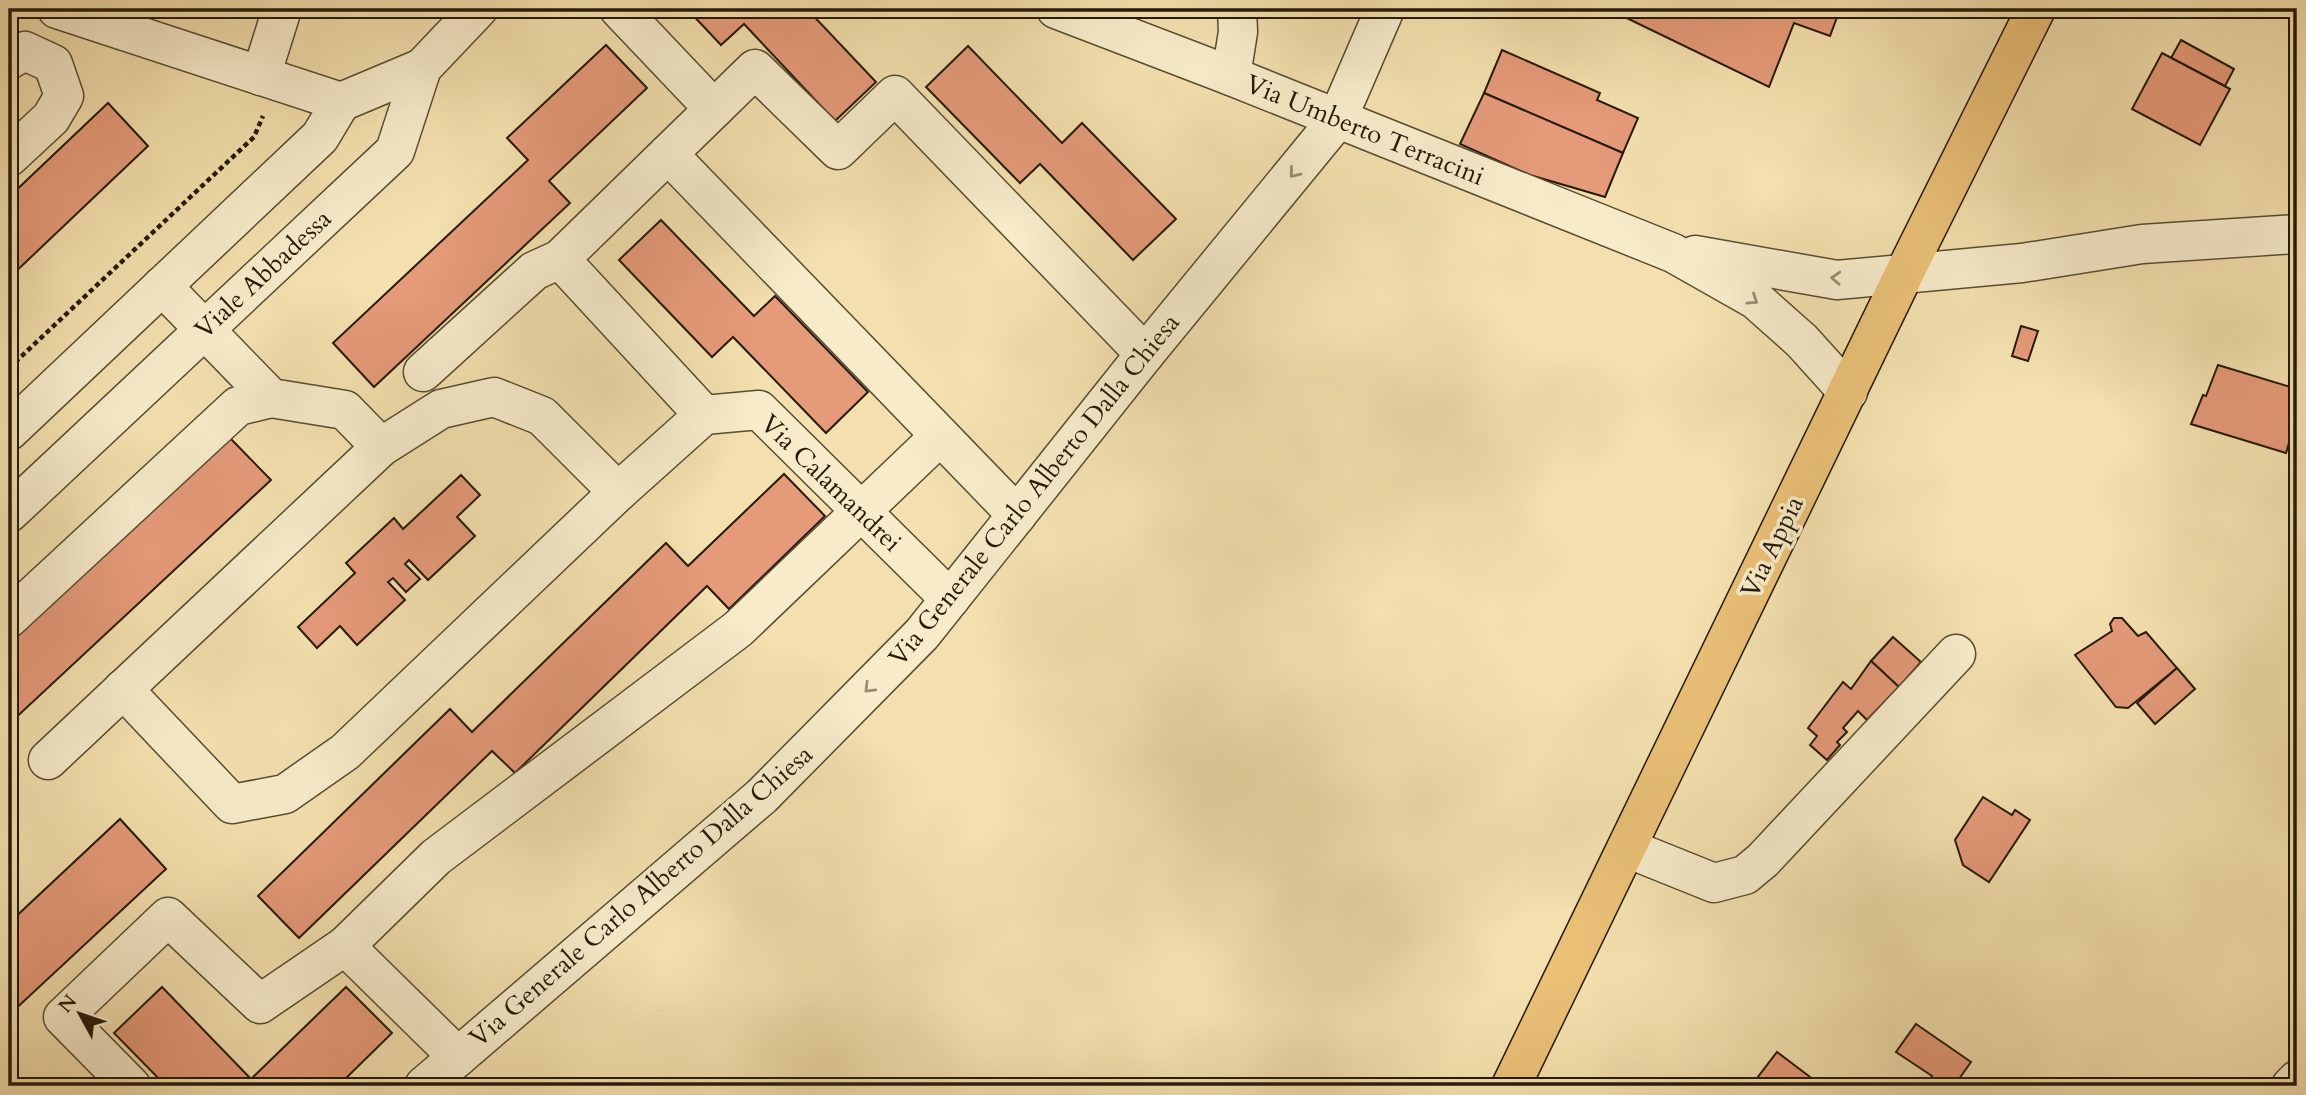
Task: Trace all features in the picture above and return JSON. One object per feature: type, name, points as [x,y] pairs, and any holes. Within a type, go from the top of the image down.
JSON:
[{"type":"main road","name":"Via Appia","points":[[1511,1086],[1904,274],[2036,9]]},
{"type":"street","points":[[270,79],[282,9]]},
{"type":"street","name":"Viale Abbadessa","points":[[9,513],[395,151],[422,68],[478,9]]},
{"type":"street","points":[[620,9],[714,108]]},
{"type":"street","points":[[1231,76],[1238,32],[1237,9]]},
{"type":"street","name":"Via Generale Carlo Alberto Dalla Chiesa","points":[[424,1086],[762,796],[922,634],[1145,354],[1337,120],[1385,9]]},
{"type":"street","points":[[9,157],[51,118],[64,96],[53,64],[70,13],[341,102]]},
{"type":"street","name":"Via Umberto Terracini","points":[[1082,13],[1337,120],[1673,253]]},
{"type":"street","points":[[9,60],[24,51],[53,64]]},
{"type":"street","points":[[9,431],[320,137],[341,102],[422,68]]},
{"type":"street","points":[[423,372],[534,271],[560,259],[755,69],[838,150],[895,95],[1145,354]]},
{"type":"street","points":[[668,154],[1017,515]]},
{"type":"street","points":[[1673,253],[1721,258],[1837,280],[2022,263],[2142,244],[2297,234]]},
{"type":"street","points":[[1673,253],[1756,300],[1802,341],[1848,392]]},
{"type":"street","points":[[123,689],[232,804],[285,794],[345,752],[618,492],[704,415],[560,259]]},
{"type":"street","points":[[162,286],[271,398]]},
{"type":"street","points":[[48,760],[381,447],[441,409],[494,397],[542,416],[618,492]]},
{"type":"street","points":[[9,618],[238,406],[271,398],[345,410],[381,447]]},
{"type":"street","name":"Via Calamandrei","points":[[704,415],[759,410],[950,599]]},
{"type":"street","points":[[131,1086],[63,1017],[168,917],[260,1004],[345,946],[436,857],[738,629],[940,436]]},
{"type":"street","points":[[1627,848],[1714,883],[1745,875],[1763,860],[1956,654]]},
{"type":"street","points":[[345,946],[458,1057]]},
{"type":"street","points":[[2291,1086],[2297,1080]]},
{"type":"path","points":[[9,368],[254,137],[270,79]]},
{"type":"building","points":[[687,9],[807,9],[876,82],[835,121],[744,24],[721,45]]},
{"type":"building","points":[[1608,9],[1840,9],[1830,36],[1794,23],[1769,87]]},
{"type":"building","points":[[2181,40],[2234,69],[2225,86],[2171,58]]},
{"type":"building","points":[[606,45],[647,88],[549,181],[570,203],[374,387],[333,343],[528,160],[507,138]]},
{"type":"building","points":[[968,46],[1062,143],[1082,123],[1176,219],[1133,260],[1040,164],[1020,183],[926,87]]},
{"type":"building","points":[[1502,50],[1600,93],[1597,100],[1638,118],[1623,153],[1484,93]]},
{"type":"building","points":[[2162,53],[2230,89],[2200,145],[2132,109]]},
{"type":"building","points":[[1484,93],[1623,153],[1605,197],[1530,175],[1460,144]]},
{"type":"building","points":[[108,103],[148,146],[9,278],[9,197]]},
{"type":"building","points":[[661,220],[754,316],[775,296],[868,392],[826,433],[733,337],[712,357],[619,260]]},
{"type":"building","points":[[2021,326],[2038,331],[2028,361],[2012,356]]},
{"type":"building","points":[[2218,365],[2297,389],[2297,416],[2286,453],[2191,424]]},
{"type":"building","points":[[230,438],[271,480],[9,724],[9,644]]},
{"type":"building","points":[[784,474],[825,516],[729,609],[707,586],[515,773],[492,751],[299,938],[258,896],[450,709],[472,732],[666,543],[688,566]]},
{"type":"building","points":[[461,475],[480,495],[457,517],[475,536],[428,580],[409,560],[405,564],[420,579],[406,592],[393,578],[388,582],[405,600],[357,645],[340,626],[317,648],[298,627],[355,573],[346,563],[394,518],[403,529]]},
{"type":"building","points":[[2114,618],[2122,618],[2138,636],[2146,632],[2177,668],[2128,708],[2116,707],[2075,655],[2112,631],[2110,624]]},
{"type":"building","points":[[1893,637],[1921,662],[1899,687],[1871,661]]},
{"type":"building","points":[[1871,661],[1899,687],[1867,720],[1858,711],[1843,728],[1847,732],[1837,742],[1840,745],[1827,760],[1810,745],[1817,736],[1808,728],[1843,682],[1851,689]]},
{"type":"building","points":[[2177,668],[2195,689],[2155,724],[2137,703]]},
{"type":"building","points":[[1983,797],[2012,815],[2015,810],[2030,820],[1989,882],[1963,865],[1955,840]]},
{"type":"building","points":[[120,819],[166,869],[9,1015],[9,923]]},
{"type":"building","points":[[162,987],[251,1079],[346,987],[392,1033],[338,1086],[259,1086],[254,1081],[249,1086],[166,1086],[114,1033]]},
{"type":"building","points":[[1916,1024],[1971,1062],[1954,1086],[1943,1083],[1941,1086],[1925,1086],[1932,1076],[1896,1052]]},
{"type":"building","points":[[1777,1052],[1822,1086],[1751,1086]]}]
